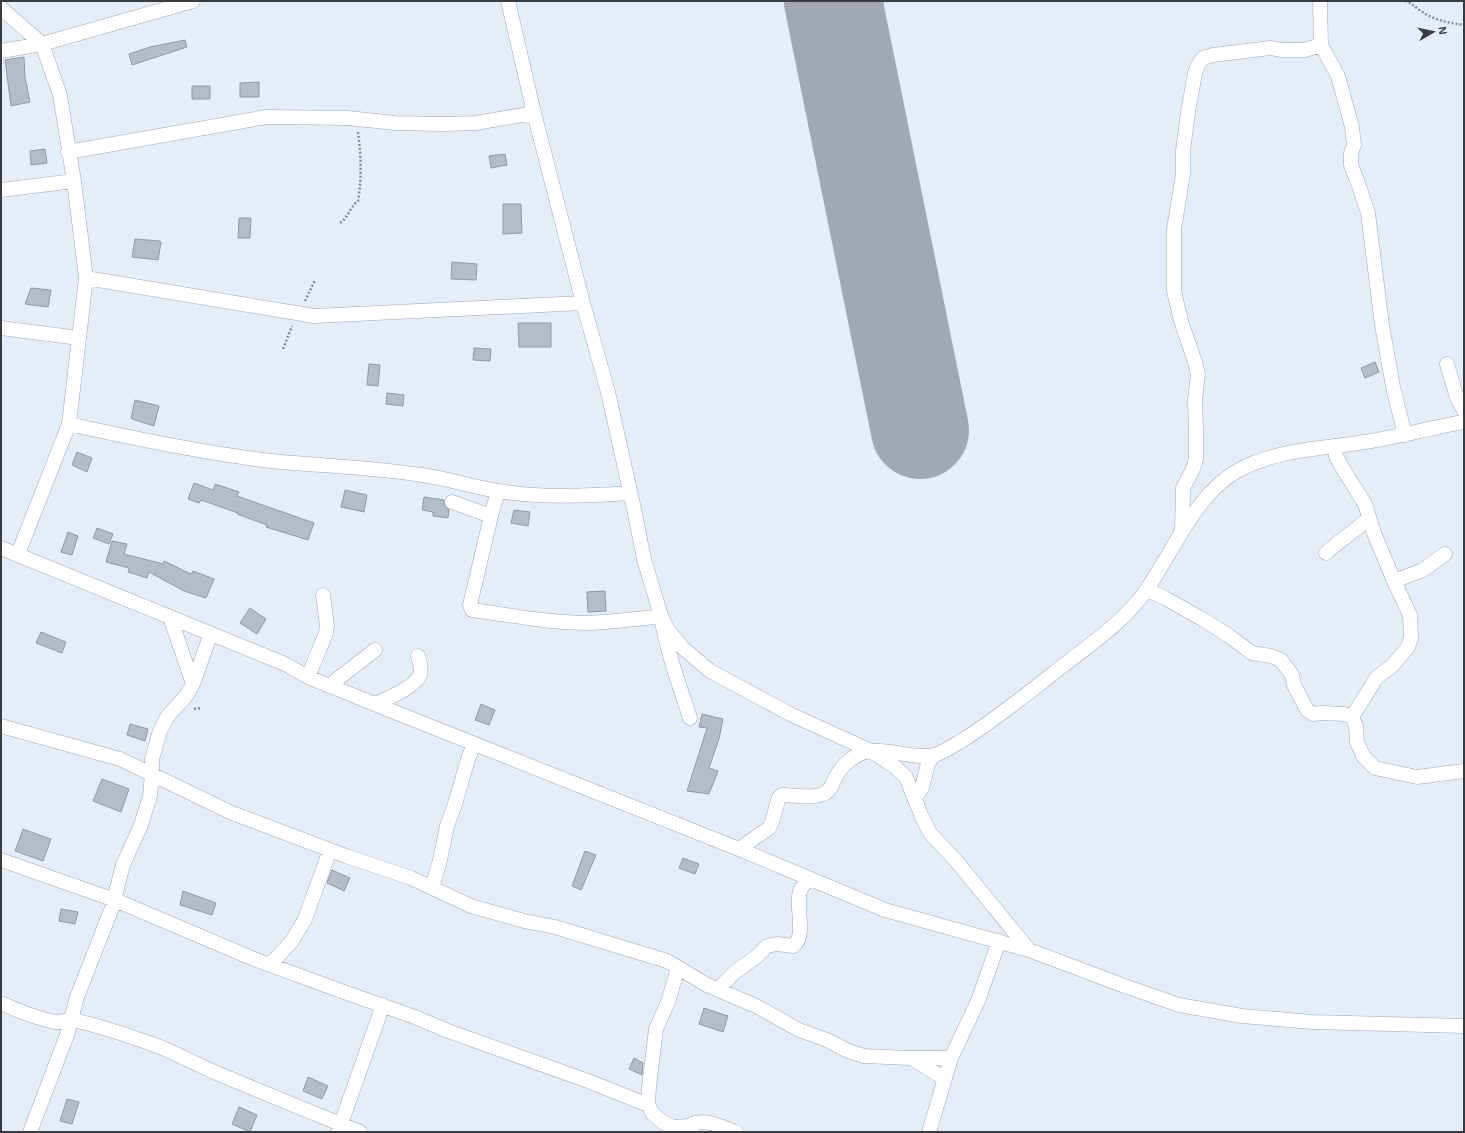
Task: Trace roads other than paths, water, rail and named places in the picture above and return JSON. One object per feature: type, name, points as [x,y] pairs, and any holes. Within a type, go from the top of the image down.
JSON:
[{"type":"street","points":[[1,51],[42,44],[193,1]]},
{"type":"street","points":[[508,1],[534,114],[583,303],[608,392],[644,559],[661,616],[671,664],[690,718]]},
{"type":"street","points":[[1320,1],[1322,45],[1338,76],[1352,127],[1354,145],[1351,153],[1351,165],[1368,213],[1382,325],[1393,387],[1405,435]]},
{"type":"street","points":[[1,8],[42,44],[60,95],[74,182],[86,278],[69,424],[18,554]]},
{"type":"street","points":[[1182,530],[1183,488],[1193,469],[1196,459],[1195,400],[1198,374],[1181,321],[1174,291],[1174,229],[1183,174],[1183,151],[1188,112],[1198,65],[1203,58],[1213,55],[1270,48],[1282,50],[1305,50],[1322,45]]},
{"type":"street","points":[[68,152],[266,117],[356,119],[395,123],[476,123],[534,114]]},
{"type":"street","points":[[1,190],[74,182]]},
{"type":"street","points":[[86,278],[314,316],[583,303]]},
{"type":"street","points":[[1,328],[78,338]]},
{"type":"street","points":[[1447,364],[1457,398],[1464,411]]},
{"type":"street","points":[[744,851],[755,838],[769,828],[779,797],[782,795],[812,797],[825,794],[830,790],[835,778],[846,762],[870,750],[909,755],[934,755],[944,751],[978,730],[1038,686],[1131,609],[1147,590],[1182,530],[1202,503],[1215,488],[1236,472],[1257,461],[1279,454],[1405,435],[1464,422]]},
{"type":"street","points":[[69,424],[140,440],[205,451],[271,461],[422,475],[498,491],[548,495],[592,496],[630,493]]},
{"type":"street","points":[[1334,446],[1336,456],[1365,504],[1374,533],[1410,615],[1411,638],[1408,647],[1392,666],[1377,677],[1352,717]]},
{"type":"street","points":[[498,491],[470,605],[472,610],[496,615],[588,623],[661,616]]},
{"type":"street","points":[[452,502],[491,516]]},
{"type":"street","points":[[1326,552],[1363,524],[1369,517]]},
{"type":"street","points":[[1,548],[211,633],[375,704],[744,851],[885,910],[1029,950],[1179,1005],[1226,1014],[1312,1022],[1464,1026]]},
{"type":"street","points":[[1394,581],[1423,570],[1445,554]]},
{"type":"street","points":[[1147,590],[1166,598],[1204,620],[1252,653],[1271,656],[1281,660],[1292,675],[1294,685],[1307,710],[1313,714],[1344,714],[1352,717],[1356,726],[1357,742],[1364,757],[1375,768],[1417,777],[1464,771]]},
{"type":"street","points":[[308,676],[326,632],[327,626],[323,595]]},
{"type":"street","points":[[661,616],[668,630],[683,648],[710,671],[792,715],[870,750],[902,773],[906,777],[930,833],[957,862],[1029,950]]},
{"type":"street","points":[[170,617],[193,684]]},
{"type":"street","points":[[30,1132],[71,1020],[77,997],[115,900],[123,865],[141,825],[150,796],[152,759],[160,731],[166,717],[186,696],[193,684],[211,633]]},
{"type":"street","points":[[332,686],[335,681],[375,650]]},
{"type":"street","points":[[375,704],[392,697],[411,685],[420,675],[421,665],[418,656]]},
{"type":"street","points":[[1,726],[120,759],[232,813],[330,850],[411,878],[471,906],[488,912],[554,927],[667,961],[707,985],[756,1006],[799,1030],[827,1040],[848,1051],[864,1056],[952,1058]]},
{"type":"street","points":[[432,888],[447,826],[474,744]]},
{"type":"street","points":[[915,798],[922,788],[928,763],[934,755]]},
{"type":"street","points":[[270,964],[292,941],[305,919],[330,850]]},
{"type":"street","points":[[1,860],[115,900],[270,964],[344,992],[416,1016],[448,1031],[588,1081],[648,1105]]},
{"type":"street","points":[[718,989],[735,972],[756,957],[767,946],[777,944],[793,946],[796,944],[799,934],[800,890],[811,879]]},
{"type":"street","points":[[930,1132],[952,1058],[978,1001],[999,941]]},
{"type":"street","points":[[678,968],[668,1002],[656,1029],[648,1105],[653,1114],[664,1123],[673,1127],[689,1126],[692,1128],[704,1121],[714,1123],[736,1132]]},
{"type":"street","points":[[1,1003],[19,1011],[46,1019],[58,1022],[71,1020],[109,1029],[150,1043],[176,1053],[339,1128],[360,1132]]},
{"type":"street","points":[[339,1128],[383,1005]]},
{"type":"street","points":[[911,1058],[945,1079]]}]
